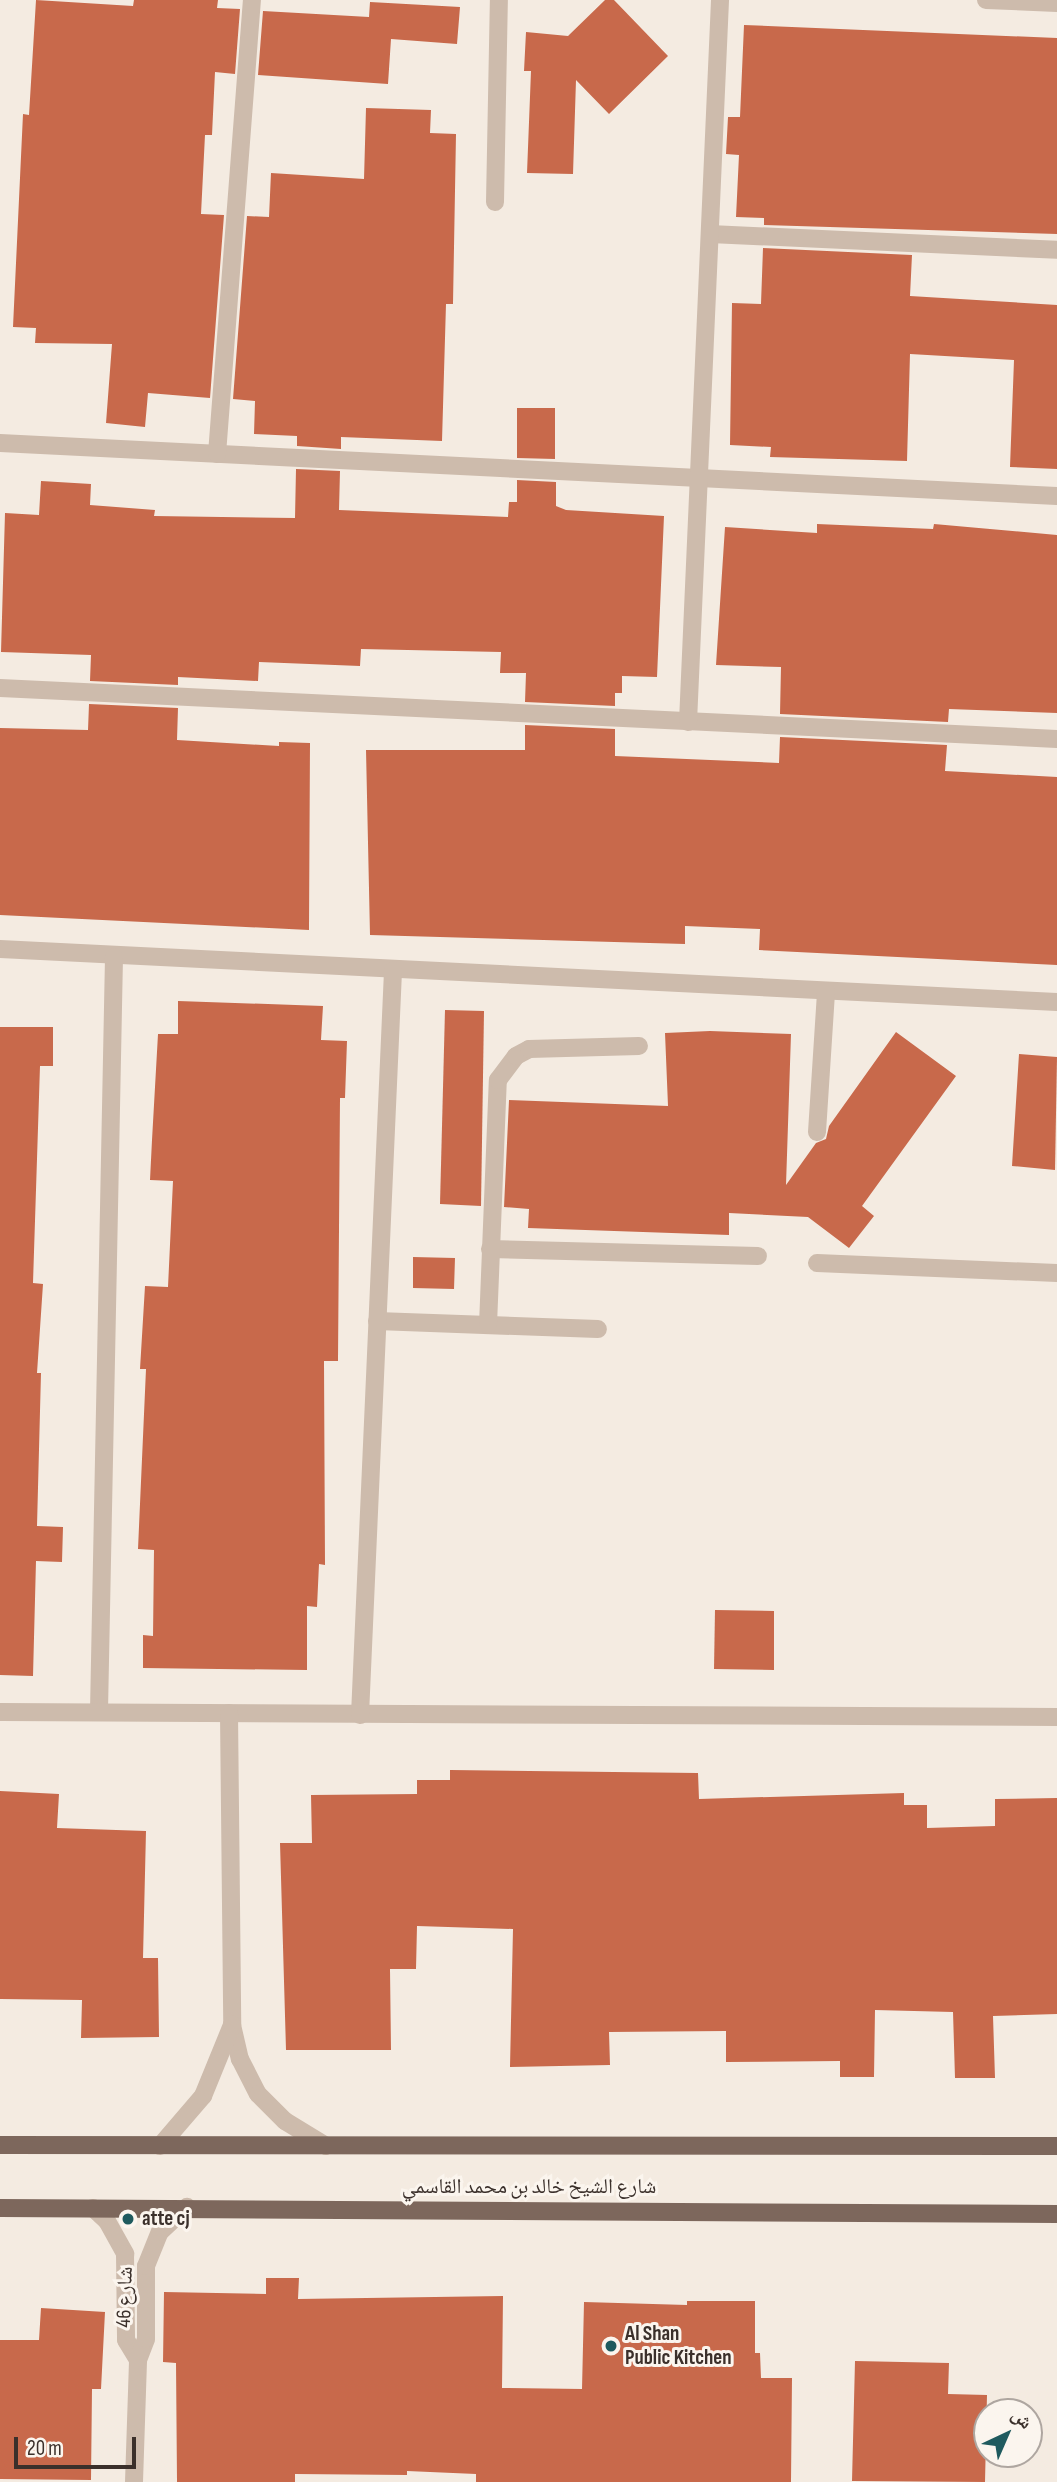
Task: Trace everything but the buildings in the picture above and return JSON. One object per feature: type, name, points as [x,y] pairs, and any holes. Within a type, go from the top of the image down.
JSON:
[{"type":"main road","name":"شارع الشيخ خالد بن محمد القاسمي","points":[[0,2145],[1057,2147]]},
{"type":"main road","name":"شارع الشيخ خالد بن محمد القاسمي","points":[[0,2208],[1057,2214]]},
{"type":"street","points":[[217,454],[252,0]]},
{"type":"street","points":[[495,202],[499,0]]},
{"type":"street","points":[[688,722],[720,0]]},
{"type":"street","points":[[986,0],[1057,3]]},
{"type":"street","points":[[710,234],[1057,250]]},
{"type":"street","points":[[0,443],[1057,496]]},
{"type":"street","points":[[0,688],[1057,739]]},
{"type":"street","points":[[0,949],[393,971],[1057,1002]]},
{"type":"street","points":[[99,1711],[114,957]]},
{"type":"street","points":[[360,1714],[393,971]]},
{"type":"street","points":[[817,1132],[826,991]]},
{"type":"street","points":[[488,1325],[495,1094],[506,1067],[529,1049],[639,1046]]},
{"type":"street","points":[[490,1249],[758,1256]]},
{"type":"street","points":[[817,1263],[1057,1273]]},
{"type":"street","points":[[377,1321],[598,1329]]},
{"type":"street","points":[[0,1712],[1057,1717]]},
{"type":"street","points":[[229,1713],[232,2025],[240,2059],[258,2094],[285,2121],[326,2146]]},
{"type":"street","points":[[160,2146],[207,2090],[232,2025]]},
{"type":"street","name":"شارع 46","points":[[93,2207],[107,2221],[125,2254],[126,2340],[138,2360]]},
{"type":"street","name":"شارع 46","points":[[134,2482],[138,2360],[146,2339],[146,2266],[151,2247],[172,2217],[187,2207]]},
{"type":"place","name":"atte cj","points":[[128,2219]]},
{"type":"place","name":"Al Shan Public Kitchen","points":[[611,2346]]}]
